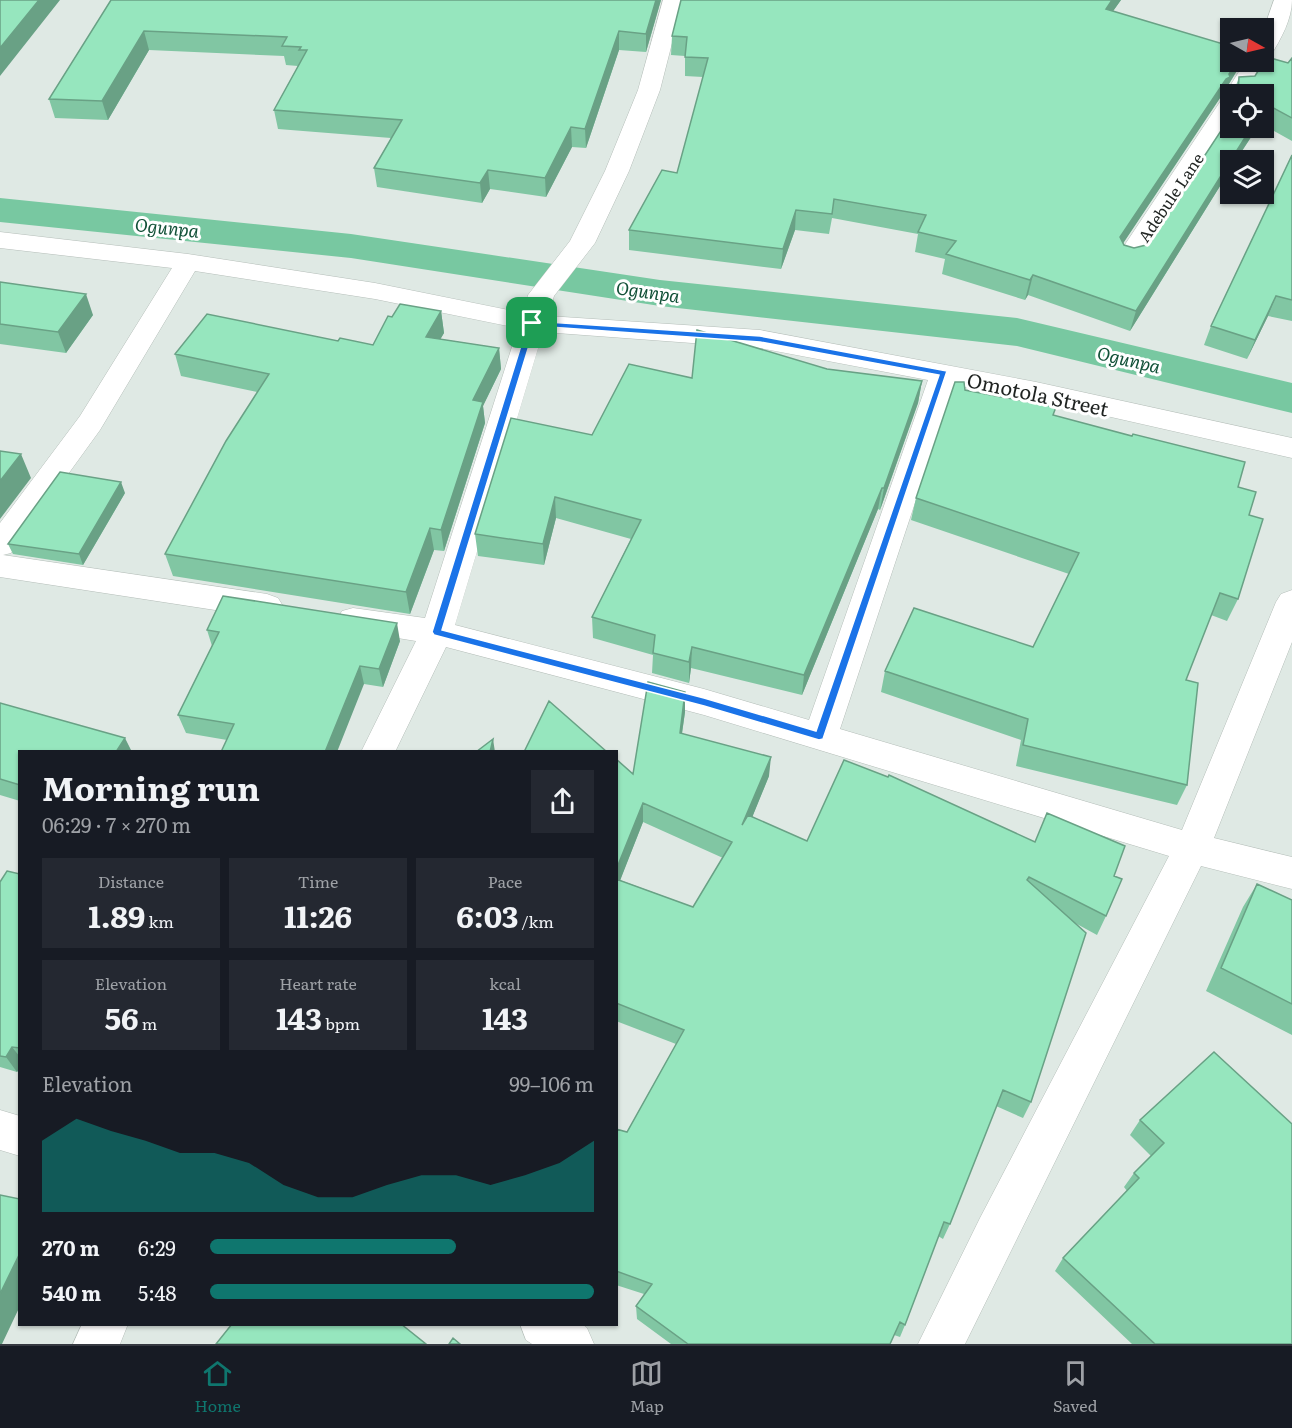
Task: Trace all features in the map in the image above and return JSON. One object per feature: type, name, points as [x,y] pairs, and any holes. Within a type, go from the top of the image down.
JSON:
[{"type":"street","points":[[379,750],[437,632],[541,295],[582,243],[617,171],[649,90],[673,0]]},
{"type":"street","points":[[1274,30],[1284,0]]},
{"type":"street","name":"Adebule Lane","points":[[1129,258],[1220,119]]},
{"type":"street","name":"Omotola Street","points":[[0,240],[188,262],[375,291],[532,323],[760,339],[944,373],[1292,448]]},
{"type":"street","points":[[0,545],[90,423],[188,262]]},
{"type":"street","points":[[819,736],[944,373]]},
{"type":"street","points":[[0,566],[295,611]]},
{"type":"street","points":[[941,1344],[995,1233],[1192,848],[1292,602]]},
{"type":"street","points":[[331,616],[437,632],[704,702],[1192,848],[1292,873]]},
{"type":"street","points":[[0,1130],[18,1135]]},
{"type":"street","points":[[96,1344],[105,1326]]},
{"type":"street","points":[[545,1326],[571,1344]]},
{"type":"building","points":[[0,0],[39,0],[0,48]]},
{"type":"building","points":[[111,0],[656,0],[646,34],[619,31],[585,129],[571,127],[545,178],[488,170],[480,183],[374,168],[402,120],[274,110],[307,50],[299,50],[301,47],[282,46],[287,37],[144,31],[102,101],[49,99]]},
{"type":"building","points":[[681,0],[1112,0],[1106,9],[1220,43],[1220,72],[1230,72],[1230,77],[1220,84],[1220,88],[1120,237],[1124,245],[1134,248],[1146,245],[1220,132],[1220,138],[1245,138],[1237,150],[1220,150],[1220,177],[1136,311],[1033,275],[1030,280],[946,254],[956,241],[918,232],[926,215],[834,199],[832,214],[796,210],[783,249],[629,230],[662,170],[677,173],[708,58],[685,57],[687,37],[672,36]]},
{"type":"building","points":[[1292,58],[1292,118],[1274,108],[1274,84],[1239,84],[1239,77],[1255,76],[1258,72],[1274,72],[1274,59],[1288,63]]},
{"type":"building","points":[[1292,155],[1292,300],[1276,296],[1255,340],[1211,326],[1269,204],[1274,204],[1274,193]]},
{"type":"building","points":[[0,282],[86,294],[58,332],[0,324]]},
{"type":"building","points":[[400,304],[441,311],[426,337],[499,348],[473,400],[483,402],[441,530],[430,528],[406,592],[165,554],[226,441],[269,374],[175,354],[207,314],[338,341],[340,338],[373,345],[388,316],[392,317]]},
{"type":"building","points":[[697,330],[827,369],[922,381],[884,488],[882,488],[804,675],[692,647],[689,662],[653,653],[655,635],[592,617],[641,520],[555,497],[543,544],[475,534],[511,418],[592,435],[629,364],[692,378]]},
{"type":"building","points":[[955,382],[964,382],[965,390],[1056,407],[1053,415],[1245,462],[1238,487],[1256,492],[1249,515],[1263,519],[1238,599],[1220,593],[1186,680],[1198,683],[1187,785],[1023,745],[1028,719],[885,671],[914,608],[1033,647],[1079,553],[916,498]]},
{"type":"building","points":[[0,451],[21,454],[0,481]]},
{"type":"building","points":[[60,472],[121,482],[79,554],[8,544]]},
{"type":"building","points":[[223,596],[397,623],[379,669],[360,666],[326,750],[222,750],[234,724],[178,715],[219,632],[207,630]]},
{"type":"building","points":[[648,682],[685,692],[680,733],[771,757],[742,825],[748,815],[807,841],[844,760],[888,777],[889,775],[1035,842],[1047,813],[1125,846],[1114,876],[1122,879],[1106,916],[1029,877],[1027,880],[1086,933],[1031,1102],[1003,1090],[950,1224],[944,1222],[905,1325],[900,1322],[890,1344],[688,1344],[636,1306],[652,1284],[618,1272],[618,1130],[627,1132],[684,1030],[618,1004],[618,880],[693,907],[732,842],[643,803],[618,865],[618,761],[633,774]]},
{"type":"building","points":[[549,701],[605,750],[525,750]]},
{"type":"building","points":[[0,703],[125,738],[117,750],[18,750],[18,784],[0,779]]},
{"type":"building","points":[[493,739],[490,750],[479,750]]},
{"type":"building","points":[[7,871],[18,874],[18,1048],[12,1047],[6,1057],[0,1056],[0,882]]},
{"type":"building","points":[[1257,884],[1292,900],[1292,1004],[1221,968]]},
{"type":"building","points":[[1214,1052],[1292,1124],[1292,1344],[1155,1344],[1063,1258],[1139,1178],[1134,1173],[1164,1143],[1140,1120]]},
{"type":"building","points":[[0,1195],[18,1199],[18,1257],[0,1294]]},
{"type":"building","points":[[230,1326],[404,1326],[426,1344],[216,1344]]},
{"type":"building","points":[[453,1338],[460,1344],[449,1344]]},
{"type":"waterway","name":"Ogunpa","points":[[0,210],[351,246],[660,293],[1017,332],[1292,398]]},
{"type":"route","points":[[532,323],[648,333],[760,339],[944,373],[819,736],[704,702],[437,632],[494,454],[532,323]]}]
